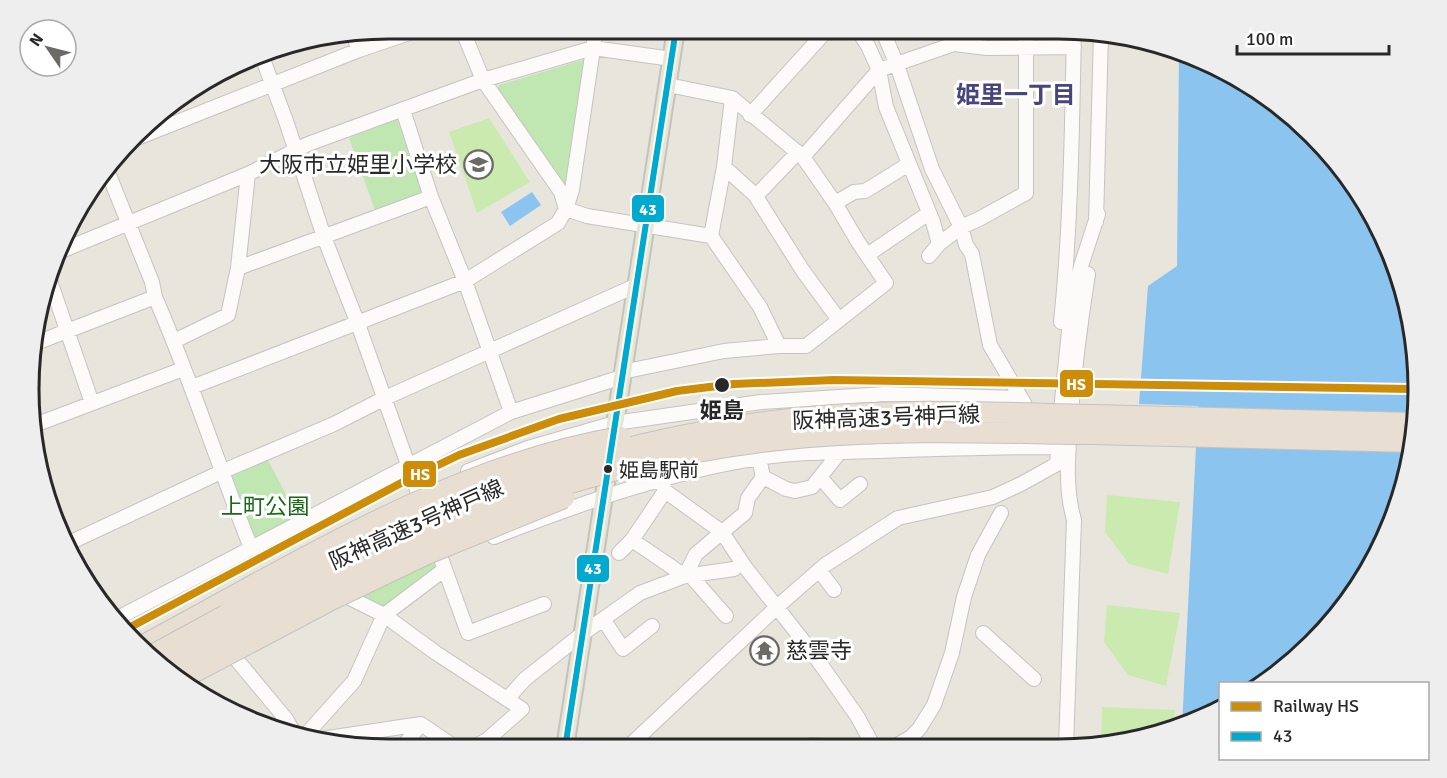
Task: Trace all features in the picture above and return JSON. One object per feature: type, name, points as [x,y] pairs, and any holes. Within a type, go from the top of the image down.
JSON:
[{"type":"highway","name":"阪神高速3号神戸線","points":[[158,652],[339,556],[433,513],[507,483],[578,460],[657,440],[753,424],[866,413],[976,413],[1406,423]]},
{"type":"highway","points":[[148,642],[324,546],[379,520],[471,481],[583,443],[797,414],[866,413]]},
{"type":"highway","name":"阪神高速3号神戸線","points":[[174,665],[348,573],[451,525],[578,481],[700,452],[808,437],[925,432],[1404,442]]},
{"type":"highway","points":[[189,676],[333,599],[427,554],[568,496],[700,452]]},
{"type":"main road","points":[[566,739],[675,39]]},
{"type":"street","points":[[152,132],[389,39]]},
{"type":"street","points":[[466,39],[483,80],[561,192],[566,209]]},
{"type":"street","points":[[192,387],[465,281],[558,223],[566,209],[572,190],[594,39]]},
{"type":"street","points":[[750,115],[819,39]]},
{"type":"street","points":[[863,39],[879,70],[886,107],[929,213],[939,244]]},
{"type":"street","points":[[886,39],[932,169],[972,254],[990,345],[1039,430],[1058,447]]},
{"type":"street","points":[[954,39],[954,44]]},
{"type":"street","points":[[929,256],[939,244],[961,227],[1026,193],[1025,39]]},
{"type":"street","points":[[1059,336],[1066,264],[1074,40]]},
{"type":"street","points":[[356,41],[359,50]]},
{"type":"street","points":[[1066,739],[1074,520],[1068,501],[1069,449],[1074,365],[1098,214],[1101,42]]},
{"type":"street","points":[[756,196],[801,154],[879,70],[954,44],[987,48],[1074,47]]},
{"type":"street","points":[[70,246],[248,174],[295,150],[483,80],[593,48],[672,59]]},
{"type":"street","points":[[264,63],[324,237],[385,398],[468,633],[544,604]]},
{"type":"street","points":[[122,616],[511,412],[622,375],[724,351],[806,346],[886,283],[801,154],[750,115],[732,98],[668,85]]},
{"type":"street","points":[[732,98],[724,167],[711,236],[760,307],[779,346]]},
{"type":"street","points":[[403,110],[431,197],[465,281],[511,412]]},
{"type":"street","points":[[835,203],[854,192],[865,191],[909,164]]},
{"type":"street","points":[[724,167],[756,196],[803,271],[839,320]]},
{"type":"street","points":[[174,341],[228,315],[238,268],[248,174]]},
{"type":"street","points":[[110,178],[152,282],[155,297],[183,369],[192,387],[251,548]]},
{"type":"street","points":[[238,268],[431,197]]},
{"type":"street","points":[[566,209],[587,216],[711,236]]},
{"type":"street","points":[[867,255],[929,213]]},
{"type":"street","points":[[637,739],[819,570],[898,518],[993,497],[1057,464],[1064,367],[1071,310],[1081,266],[1098,214]]},
{"type":"street","points":[[74,541],[635,286]]},
{"type":"street","points":[[54,290],[92,403]]},
{"type":"street","points":[[42,341],[155,297]]},
{"type":"street","points":[[41,423],[183,369]]},
{"type":"street","points":[[418,493],[464,472],[528,448],[615,423],[761,402],[885,394],[1021,398]]},
{"type":"street","points":[[763,477],[795,491],[812,487],[842,452],[885,394]]},
{"type":"street","points":[[687,576],[696,554],[745,513],[748,498],[763,477],[759,458],[731,406]]},
{"type":"street","points":[[310,730],[354,681],[384,615],[442,563],[549,516],[604,498],[663,485],[759,458],[842,452],[1058,447]]},
{"type":"street","points":[[820,477],[840,500],[860,484]]},
{"type":"street","points":[[663,485],[722,532],[857,716],[870,739]]},
{"type":"street","points":[[619,554],[632,540],[663,485]]},
{"type":"street","points":[[908,739],[919,729],[934,705],[952,652],[964,597],[978,555],[1001,513]]},
{"type":"street","points":[[632,540],[687,576],[726,616]]},
{"type":"street","points":[[190,677],[236,659],[355,594],[431,557],[442,563]]},
{"type":"street","points":[[508,698],[525,679],[582,634],[640,593],[687,576],[734,569]]},
{"type":"street","points":[[819,570],[834,590]]},
{"type":"street","points":[[350,598],[384,615],[436,653],[522,709],[488,739]]},
{"type":"street","points":[[603,619],[624,649],[652,626]]},
{"type":"street","points":[[983,633],[1034,679]]},
{"type":"street","points":[[236,659],[289,724]]},
{"type":"street","points":[[409,739],[421,724]]},
{"type":"street","points":[[342,736],[421,724],[443,739]]},
{"type":"street","points":[[1062,739],[1067,726]]},
{"type":"green space","points":[[583,60],[587,63],[568,191],[497,91],[499,85]]},
{"type":"green space","points":[[489,118],[530,182],[477,213],[449,132]]},
{"type":"green space","points":[[397,119],[424,190],[420,197],[376,213],[349,138]]},
{"type":"green space","name":"上町公園","points":[[264,459],[268,460],[296,514],[295,518],[257,538],[251,535],[229,482],[232,474]]},
{"type":"green space","points":[[1107,495],[1180,502],[1168,574],[1129,564],[1105,532]]},
{"type":"green space","points":[[431,563],[437,565],[434,572],[383,611],[359,595]]},
{"type":"green space","points":[[1107,605],[1180,613],[1166,686],[1128,675],[1104,642]]},
{"type":"green space","points":[[1102,707],[1175,710],[1174,719],[1171,720],[1149,727],[1101,736]]},
{"type":"water","points":[[1179,61],[1213,75],[1271,111],[1321,158],[1336,176],[1372,234],[1389,276],[1405,343],[1408,389],[1405,435],[1389,502],[1372,544],[1336,602],[1289,652],[1271,667],[1249,682],[1219,682],[1219,700],[1183,716],[1198,406],[1139,404],[1148,286],[1177,266]]},
{"type":"water","points":[[532,192],[541,205],[510,226],[501,212]]},
{"type":"rail line","name":"HS","points":[[132,626],[403,482],[459,455],[559,419],[677,391],[734,384],[834,380],[1408,389]]},
{"type":"transit line","name":"43","points":[[566,739],[674,39]]},
{"type":"place","name":"大阪市立姫里小学校","points":[[478,164]]},
{"type":"place","name":"姫島","points":[[722,385]]},
{"type":"place","name":"姫島駅前","points":[[608,469]]},
{"type":"place","name":"慈雲寺","points":[[765,650]]},
{"type":"district","name":"姫里一丁目","points":[[1016,95]]}]
